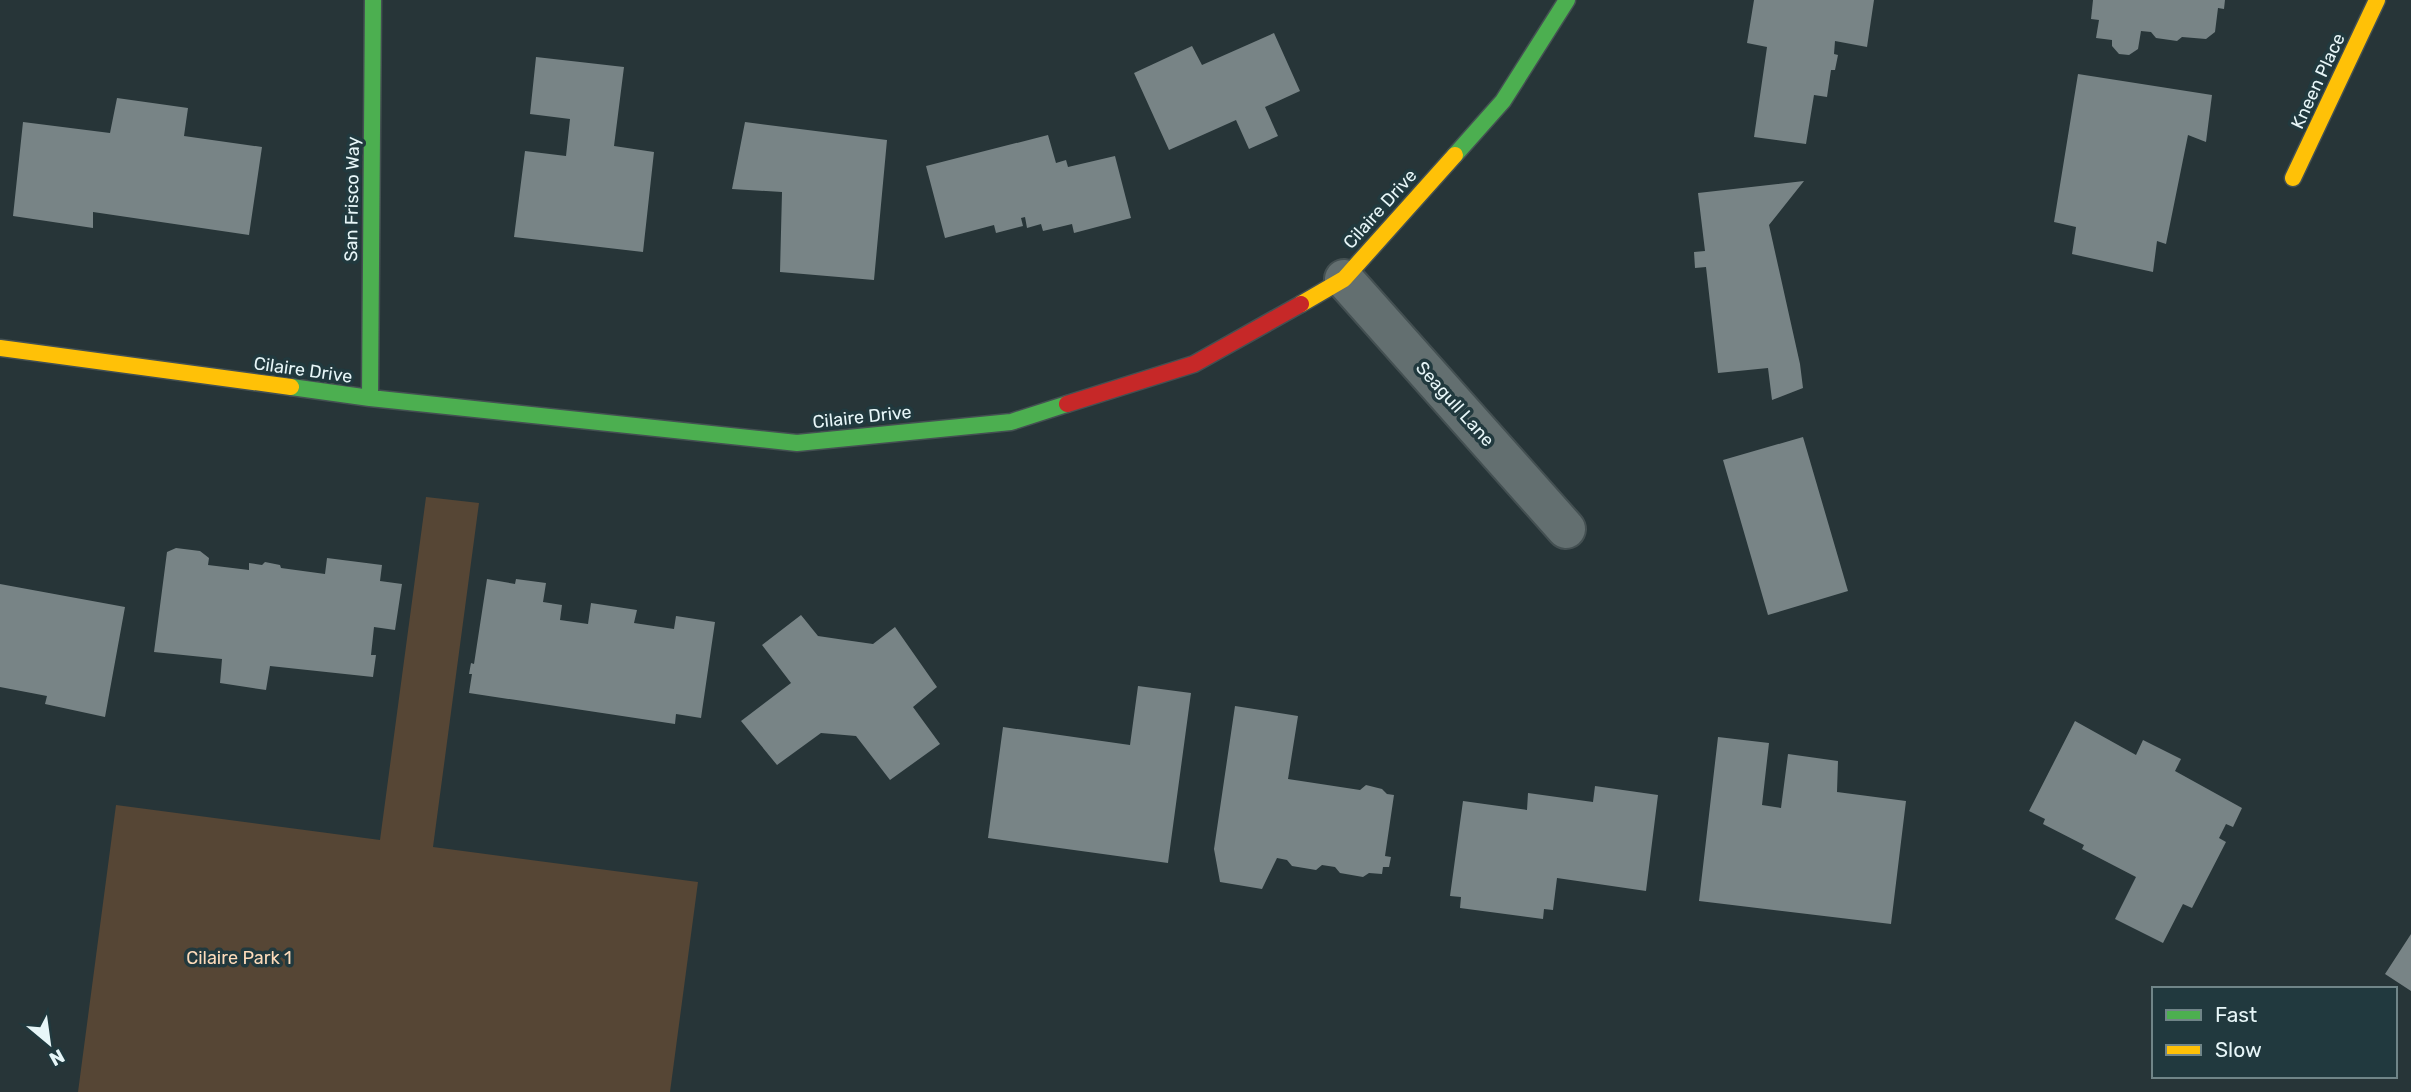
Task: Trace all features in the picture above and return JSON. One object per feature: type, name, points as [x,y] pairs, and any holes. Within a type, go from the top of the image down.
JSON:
[{"type":"street","name":"San Frisco Way","points":[[370,398],[373,0]]},
{"type":"street","name":"Cilaire Drive","points":[[0,348],[370,398],[797,443],[1011,422],[1194,364],[1343,279],[1503,101],[1567,0]]},
{"type":"street","name":"Kneen Place","points":[[2293,178],[2377,0]]},
{"type":"street","name":"Seagull Lane","points":[[1343,279],[1566,529]]},
{"type":"green space","name":"Cilaire Park 1","points":[[426,497],[479,503],[433,847],[698,882],[670,1092],[78,1092],[116,805],[380,840]]},
{"type":"building","points":[[1754,0],[1874,0],[1867,47],[1835,41],[1834,54],[1838,55],[1835,70],[1831,70],[1827,97],[1814,95],[1806,144],[1754,137],[1767,47],[1747,43]]},
{"type":"building","points":[[2093,0],[2225,0],[2224,9],[2218,8],[2215,32],[2206,39],[2182,37],[2177,41],[2156,38],[2151,32],[2141,31],[2138,49],[2129,55],[2119,54],[2112,46],[2112,40],[2096,38],[2099,20],[2091,19]]},
{"type":"building","points":[[1274,33],[1300,91],[1265,107],[1278,136],[1249,149],[1236,120],[1169,150],[1134,73],[1192,46],[1202,65]]},
{"type":"building","points":[[536,57],[624,67],[614,146],[654,152],[643,252],[514,237],[525,151],[566,156],[570,119],[530,114]]},
{"type":"building","points":[[2078,74],[2212,95],[2206,142],[2188,135],[2166,244],[2157,241],[2153,272],[2072,254],[2076,227],[2054,222]]},
{"type":"building","points":[[117,98],[188,108],[184,136],[262,147],[249,235],[93,212],[93,228],[13,216],[23,122],[110,133]]},
{"type":"building","points":[[745,122],[887,140],[874,280],[780,272],[782,192],[732,189]]},
{"type":"building","points":[[1048,135],[1056,163],[1066,160],[1068,167],[1115,156],[1131,218],[1074,233],[1072,224],[1043,231],[1041,224],[1027,228],[1025,217],[1021,218],[1023,226],[996,233],[994,225],[945,238],[926,166]]},
{"type":"building","points":[[1804,181],[1769,225],[1803,388],[1772,400],[1768,368],[1718,373],[1706,267],[1695,268],[1694,252],[1705,251],[1698,193]]},
{"type":"building","points":[[1803,437],[1848,591],[1768,615],[1723,460]]},
{"type":"building","points":[[176,548],[200,551],[209,558],[208,565],[249,570],[249,563],[262,565],[265,562],[280,565],[281,568],[325,574],[327,558],[382,565],[380,581],[402,584],[395,630],[374,627],[371,655],[376,655],[373,677],[270,666],[266,690],[220,683],[222,659],[154,652],[167,552]]},
{"type":"building","points":[[487,579],[515,584],[516,579],[546,583],[543,602],[562,605],[560,620],[588,624],[591,603],[637,610],[634,623],[674,629],[676,616],[715,622],[701,718],[676,714],[675,724],[469,693],[472,674],[469,674],[471,663],[474,664]]},
{"type":"building","points":[[0,584],[125,607],[105,717],[45,704],[47,696],[0,687]]},
{"type":"building","points":[[801,615],[818,636],[873,644],[895,627],[937,687],[913,707],[940,744],[890,780],[856,736],[821,733],[777,765],[741,721],[791,683],[762,645]]},
{"type":"building","points":[[1138,686],[1191,693],[1168,863],[988,838],[1003,727],[1130,745]]},
{"type":"building","points":[[1235,706],[1298,716],[1288,779],[1360,790],[1366,785],[1394,795],[1385,856],[1391,857],[1389,867],[1383,867],[1382,874],[1369,873],[1363,877],[1340,873],[1335,867],[1322,865],[1316,870],[1292,866],[1287,860],[1277,858],[1262,889],[1220,882],[1214,849]]},
{"type":"building","points":[[2075,721],[2136,755],[2143,740],[2181,759],[2175,771],[2242,808],[2233,827],[2226,824],[2219,838],[2226,842],[2192,908],[2183,904],[2163,943],[2115,919],[2136,877],[2082,849],[2084,845],[2043,824],[2045,819],[2029,811]]},
{"type":"building","points":[[1718,737],[1769,743],[1762,805],[1781,808],[1788,754],[1838,761],[1837,792],[1906,801],[1891,924],[1699,901]]},
{"type":"building","points":[[1595,786],[1658,795],[1646,891],[1557,878],[1553,910],[1544,909],[1543,919],[1460,908],[1461,897],[1450,896],[1463,801],[1527,810],[1528,793],[1593,802]]},
{"type":"building","points":[[2411,934],[2411,991],[2385,974]]},
{"type":"traffic: fast","points":[[370,398],[373,0]]},
{"type":"traffic: fast","points":[[1455,155],[1503,101],[1567,0]]},
{"type":"traffic: fast","points":[[291,387],[370,398],[797,443],[1011,422],[1067,404]]},
{"type":"traffic: slow","points":[[2293,178],[2377,0]]},
{"type":"traffic: slow","points":[[1301,304],[1344,279],[1455,155]]},
{"type":"traffic: slow","points":[[0,348],[291,387]]},
{"type":"traffic: jam","points":[[1067,404],[1194,364],[1301,304]]}]
